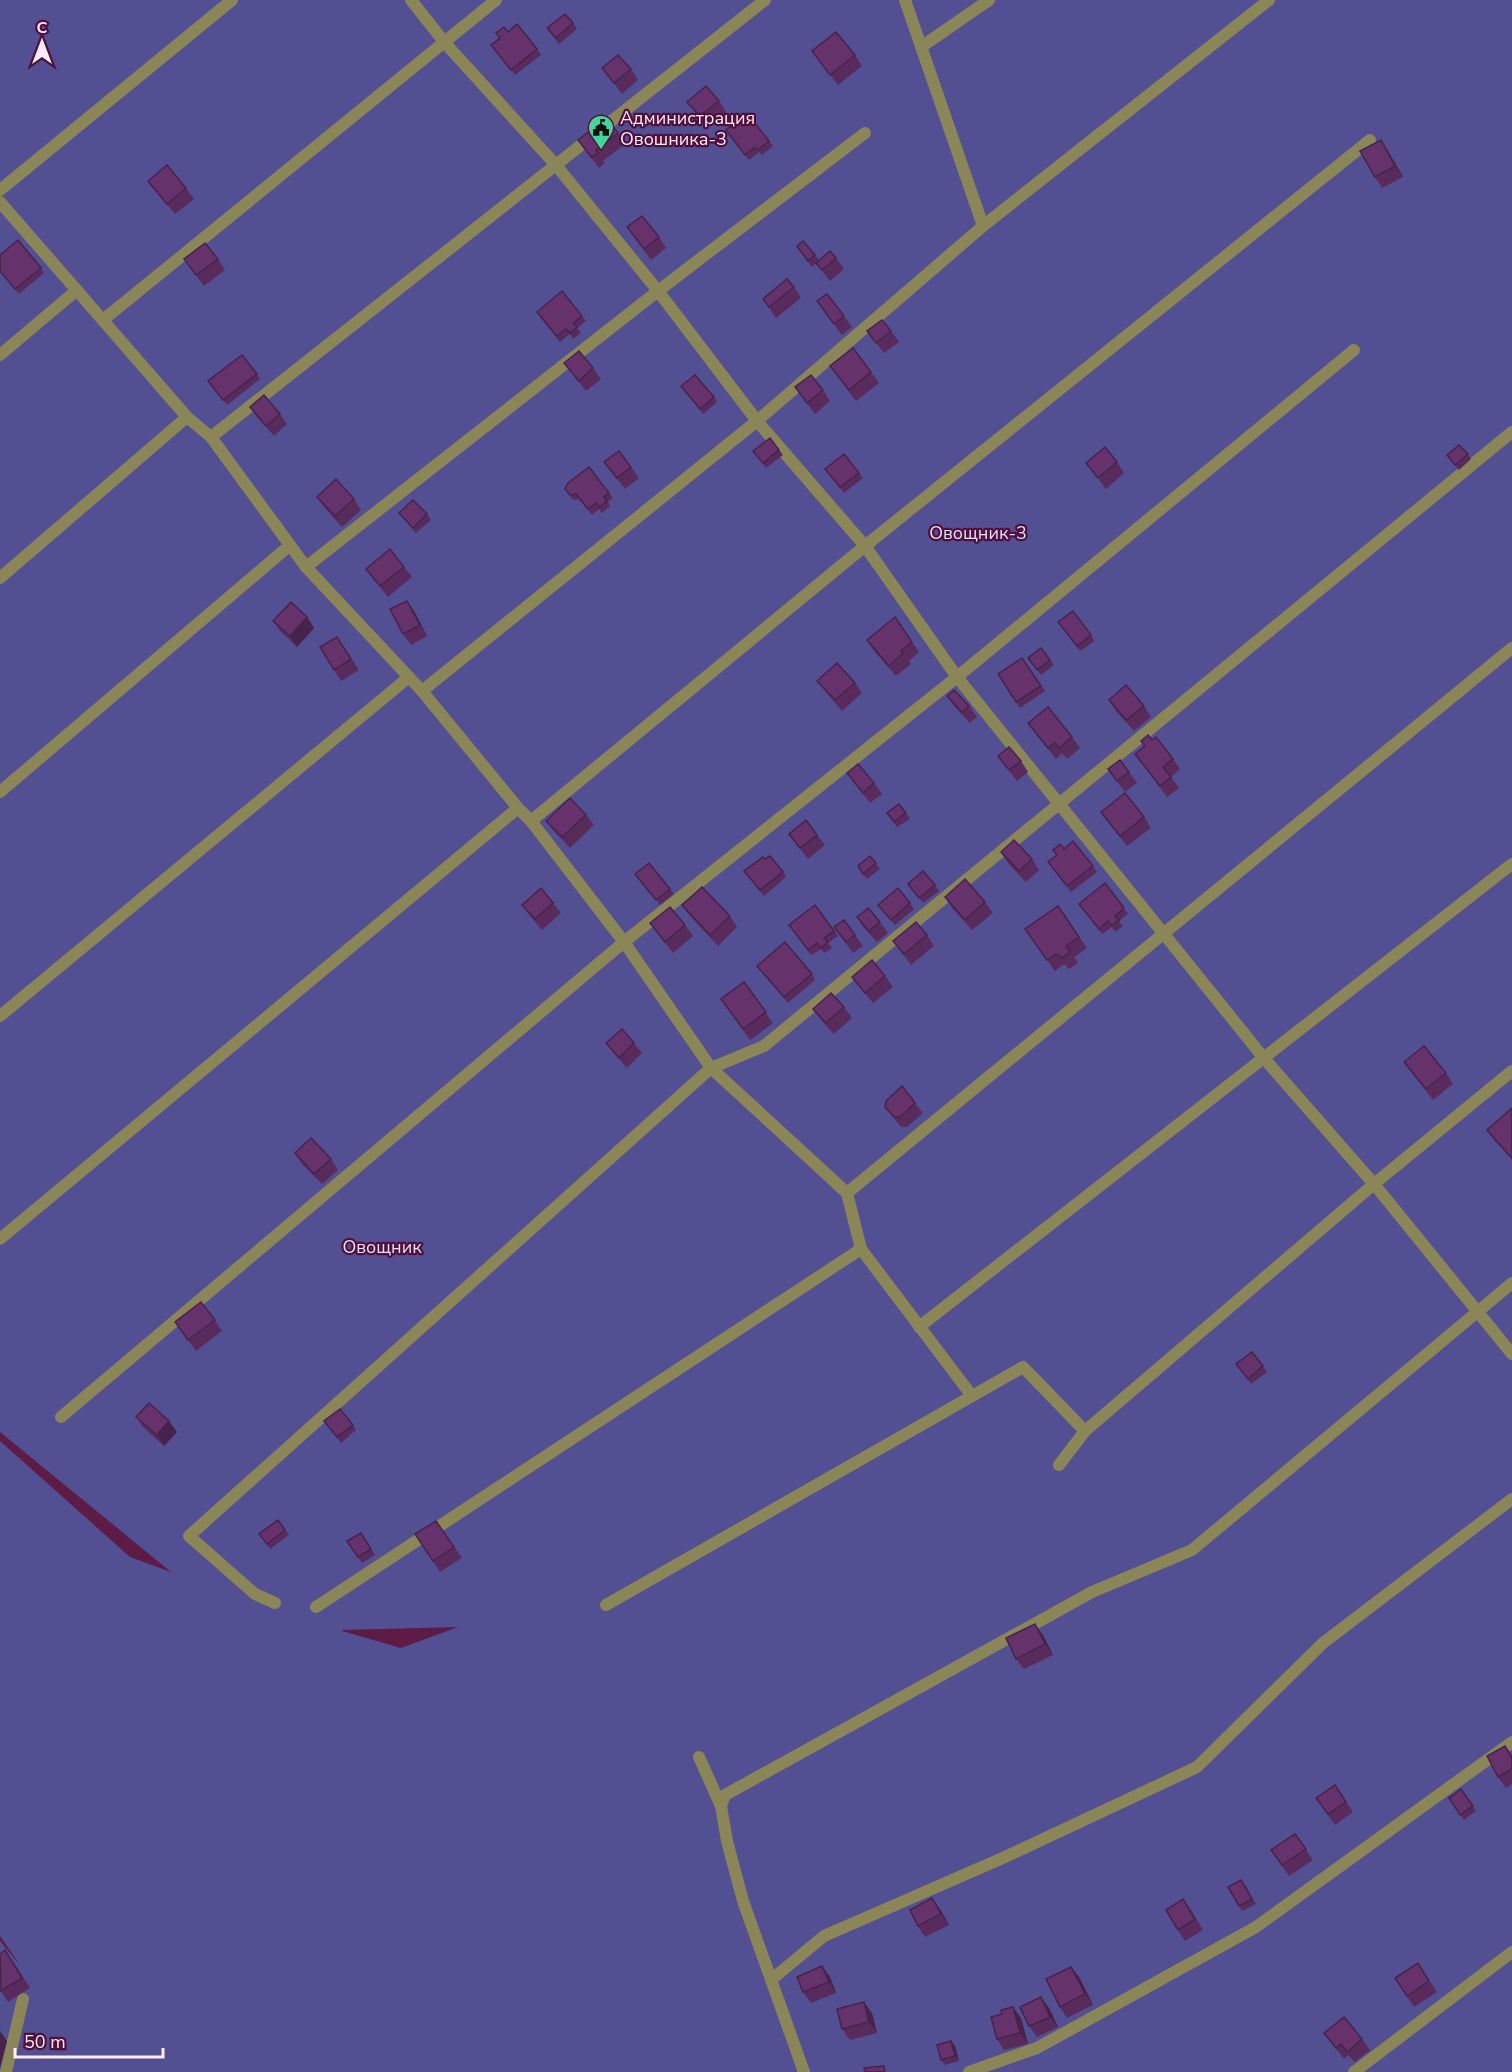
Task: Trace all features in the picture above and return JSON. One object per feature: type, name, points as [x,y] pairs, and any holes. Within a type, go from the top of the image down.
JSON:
[{"type":"lane","points":[[0,190],[232,0]]},
{"type":"lane","points":[[411,0],[446,43],[555,164],[658,291],[757,421],[866,546],[957,677],[1263,1057],[1374,1184],[1512,1354]]},
{"type":"lane","points":[[103,320],[496,0]]},
{"type":"lane","points":[[211,437],[765,0]]},
{"type":"lane","points":[[905,0],[983,226]]},
{"type":"lane","points":[[921,47],[989,0]]},
{"type":"lane","points":[[422,691],[757,421],[983,226],[1269,0]]},
{"type":"lane","points":[[306,567],[658,291],[865,133]]},
{"type":"lane","points":[[531,821],[866,546],[1370,140]]},
{"type":"lane","points":[[0,202],[187,417],[211,437],[306,567],[422,691],[531,821],[624,942],[711,1068],[847,1193],[861,1249],[972,1396]]},
{"type":"lane","points":[[0,356],[76,290]]},
{"type":"lane","points":[[61,1418],[624,942],[957,677],[1354,350]]},
{"type":"lane","points":[[0,578],[187,417]]},
{"type":"lane","points":[[275,1603],[255,1594],[189,1536],[711,1068],[764,1046],[1512,432]]},
{"type":"lane","points":[[0,792],[289,546]]},
{"type":"lane","points":[[847,1193],[1512,648]]},
{"type":"lane","points":[[0,1016],[409,677]]},
{"type":"lane","points":[[0,1239],[518,808]]},
{"type":"lane","points":[[919,1327],[1512,864]]},
{"type":"lane","points":[[1059,1465],[1085,1431],[1374,1184],[1512,1071]]},
{"type":"lane","points":[[316,1607],[861,1249]]},
{"type":"lane","points":[[721,1806],[725,1796],[1092,1592],[1192,1550],[1512,1283]]},
{"type":"lane","points":[[606,1605],[1023,1367],[1085,1431]]},
{"type":"lane","points":[[771,1980],[824,1936],[1005,1857],[1197,1767],[1323,1643],[1512,1499]]},
{"type":"lane","points":[[969,2072],[1037,2048],[1256,1927],[1512,1742]]},
{"type":"lane","points":[[699,1757],[721,1806],[727,1841],[743,1901],[804,2072]]},
{"type":"lane","points":[[1354,2072],[1512,1952]]},
{"type":"lane","points":[[6,2072],[23,1999]]},
{"type":"green space","name":"Овощник-3","points":[[0,0],[1512,0],[1512,2072],[0,2072],[0,1941],[20,1965],[0,1936],[0,1441],[130,1557],[171,1572],[0,1432]],"holes":[[[458,1627],[401,1648],[342,1631],[342,1630]]]},
{"type":"building","points":[[565,14],[573,23],[556,38],[547,28]]},
{"type":"building","points":[[517,24],[537,49],[511,70],[491,45],[500,38],[496,33],[504,27],[508,32]]},
{"type":"building","points":[[836,32],[855,55],[830,75],[812,51]]},
{"type":"building","points":[[618,55],[631,69],[614,83],[602,68]]},
{"type":"building","points":[[706,86],[719,101],[700,116],[687,102]]},
{"type":"building","points":[[747,113],[769,141],[758,150],[755,147],[745,155],[726,130]]},
{"type":"building","points":[[607,118],[618,133],[596,150],[598,153],[591,157],[578,140]]},
{"type":"building","points":[[1381,140],[1395,166],[1375,177],[1360,151]]},
{"type":"building","points":[[167,165],[186,188],[167,204],[148,181]]},
{"type":"building","points":[[642,216],[659,237],[644,249],[627,227]]},
{"type":"building","points":[[18,240],[41,268],[15,289],[0,271],[0,255]]},
{"type":"building","points":[[803,241],[815,255],[808,261],[797,246]]},
{"type":"building","points":[[205,243],[218,259],[196,275],[184,259]]},
{"type":"building","points":[[830,251],[836,258],[822,270],[816,263]]},
{"type":"building","points":[[787,279],[794,287],[769,307],[763,299]]},
{"type":"building","points":[[562,291],[582,316],[573,323],[577,327],[570,333],[566,329],[557,336],[537,312]]},
{"type":"building","points":[[827,294],[844,316],[834,324],[817,301]]},
{"type":"building","points":[[882,320],[891,331],[876,343],[867,331]]},
{"type":"building","points":[[853,348],[871,372],[849,390],[830,366]]},
{"type":"building","points":[[579,351],[593,368],[579,381],[564,363]]},
{"type":"building","points":[[242,355],[257,374],[223,400],[208,381]]},
{"type":"building","points":[[695,375],[714,397],[700,409],[681,386]]},
{"type":"building","points":[[811,375],[823,390],[807,403],[795,387]]},
{"type":"building","points":[[264,395],[280,414],[266,426],[250,407]]},
{"type":"building","points":[[770,438],[779,450],[763,463],[753,451]]},
{"type":"building","points":[[1459,445],[1468,454],[1455,465],[1447,455]]},
{"type":"building","points":[[1105,447],[1117,462],[1098,478],[1086,463]]},
{"type":"building","points":[[619,451],[631,467],[617,478],[604,462]]},
{"type":"building","points":[[844,454],[859,473],[840,487],[825,469]]},
{"type":"building","points":[[589,467],[609,493],[604,497],[607,501],[599,507],[596,503],[588,509],[576,494],[570,495],[565,489],[568,483]]},
{"type":"building","points":[[336,479],[354,499],[335,516],[317,497]]},
{"type":"building","points":[[413,500],[427,514],[413,528],[399,513]]},
{"type":"building","points":[[390,549],[404,567],[380,586],[366,569]]},
{"type":"building","points":[[407,601],[420,625],[403,634],[390,609]]},
{"type":"building","points":[[291,602],[307,617],[290,636],[273,621]]},
{"type":"building","points":[[1073,611],[1091,635],[1077,646],[1058,622]]},
{"type":"building","points":[[895,617],[912,642],[889,666],[867,640]]},
{"type":"building","points":[[337,637],[351,659],[334,670],[320,647]]},
{"type":"building","points":[[1041,648],[1050,660],[1037,670],[1028,658]]},
{"type":"building","points":[[1022,658],[1041,686],[1016,702],[998,674]]},
{"type":"building","points":[[837,663],[855,683],[835,700],[817,681]]},
{"type":"building","points":[[1126,685],[1144,706],[1126,720],[1109,700]]},
{"type":"building","points":[[954,690],[969,706],[962,712],[947,696]]},
{"type":"building","points":[[1048,707],[1072,737],[1059,748],[1055,743],[1048,748],[1028,723]]},
{"type":"building","points":[[1148,735],[1152,740],[1156,737],[1173,759],[1163,767],[1171,777],[1160,786],[1135,754],[1145,746],[1141,741]]},
{"type":"building","points":[[1009,747],[1021,761],[1009,770],[998,756]]},
{"type":"building","points":[[1120,760],[1129,772],[1117,781],[1108,769]]},
{"type":"building","points":[[858,764],[874,783],[863,793],[847,773]]},
{"type":"building","points":[[1125,793],[1144,817],[1120,836],[1101,812]]},
{"type":"building","points":[[570,798],[586,815],[562,837],[546,821]]},
{"type":"building","points":[[899,804],[906,813],[894,822],[887,813]]},
{"type":"building","points":[[806,820],[817,835],[800,848],[789,834]]},
{"type":"building","points":[[1014,840],[1032,859],[1019,871],[1001,852]]},
{"type":"building","points":[[1073,841],[1093,866],[1067,886],[1048,862],[1057,855],[1053,850],[1060,844],[1064,849]]},
{"type":"building","points":[[770,856],[783,872],[760,890],[744,871],[763,857],[765,859]]},
{"type":"building","points":[[870,856],[876,863],[863,874],[858,866]]},
{"type":"building","points":[[649,863],[670,889],[656,900],[635,874]]},
{"type":"building","points":[[923,871],[935,885],[919,898],[908,884]]},
{"type":"building","points":[[965,879],[985,902],[965,920],[945,897]]},
{"type":"building","points":[[1105,883],[1124,908],[1115,916],[1119,920],[1112,926],[1108,921],[1099,929],[1079,904]]},
{"type":"building","points":[[702,887],[730,916],[710,935],[682,905]]},
{"type":"building","points":[[541,888],[553,903],[535,919],[522,905]]},
{"type":"building","points":[[898,888],[910,903],[891,920],[878,905]]},
{"type":"building","points":[[815,905],[834,931],[824,938],[828,942],[821,948],[817,943],[808,950],[789,925]]},
{"type":"building","points":[[1058,906],[1079,937],[1066,946],[1070,952],[1062,958],[1056,954],[1047,960],[1025,929]]},
{"type":"building","points":[[670,907],[685,925],[665,942],[650,923]]},
{"type":"building","points":[[868,908],[880,922],[869,931],[857,917]]},
{"type":"building","points":[[844,920],[855,935],[846,942],[834,927]]},
{"type":"building","points":[[916,922],[927,935],[904,954],[893,941]]},
{"type":"building","points":[[785,942],[812,974],[784,997],[757,966]]},
{"type":"building","points":[[872,960],[885,976],[865,993],[852,977]]},
{"type":"building","points":[[744,982],[766,1012],[743,1029],[721,999]]},
{"type":"building","points":[[831,993],[844,1007],[826,1023],[813,1009]]},
{"type":"building","points":[[622,1029],[634,1043],[619,1058],[606,1043]]},
{"type":"building","points":[[1424,1046],[1446,1073],[1426,1089],[1404,1062]]},
{"type":"building","points":[[902,1086],[915,1103],[900,1117],[894,1117],[885,1107],[886,1101]]},
{"type":"building","points":[[1512,1108],[1512,1156],[1511,1157],[1487,1130]]},
{"type":"building","points":[[311,1138],[331,1159],[314,1174],[295,1153]]},
{"type":"building","points":[[201,1302],[215,1320],[188,1340],[175,1322]]},
{"type":"building","points":[[1252,1352],[1263,1366],[1248,1379],[1236,1364]]},
{"type":"building","points":[[149,1403],[169,1421],[157,1435],[136,1417]]},
{"type":"building","points":[[340,1409],[353,1425],[337,1437],[324,1421]]},
{"type":"building","points":[[278,1520],[285,1530],[267,1544],[259,1534]]},
{"type":"building","points":[[436,1521],[454,1547],[433,1561],[415,1534]]},
{"type":"building","points":[[361,1533],[371,1549],[358,1557],[347,1541]]},
{"type":"building","points":[[1035,1624],[1045,1644],[1016,1659],[1006,1638]]},
{"type":"building","points":[[1505,1746],[1512,1758],[1512,1769],[1498,1777],[1487,1756]]},
{"type":"building","points":[[1335,1785],[1346,1802],[1328,1814],[1316,1798]]},
{"type":"building","points":[[1461,1789],[1473,1806],[1460,1815],[1449,1798]]},
{"type":"building","points":[[1295,1834],[1306,1849],[1282,1865],[1271,1850]]},
{"type":"building","points":[[1241,1880],[1252,1899],[1239,1906],[1228,1887]]},
{"type":"building","points":[[932,1898],[941,1914],[918,1926],[910,1910]]},
{"type":"building","points":[[1183,1899],[1195,1919],[1178,1930],[1166,1910]]},
{"type":"building","points":[[5,1950],[22,1978],[1,1991],[0,1954]]},
{"type":"building","points":[[1418,1963],[1429,1981],[1407,1996],[1395,1978]]},
{"type":"building","points":[[822,1966],[829,1982],[803,1992],[797,1977]]},
{"type":"building","points":[[1071,1967],[1085,1994],[1060,2007],[1046,1979]]},
{"type":"building","points":[[1041,1997],[1050,2017],[1029,2026],[1020,2007]]},
{"type":"building","points":[[864,2002],[869,2022],[842,2029],[837,2009]]},
{"type":"building","points":[[1013,2007],[1020,2033],[997,2039],[991,2017],[1002,2014],[1001,2010]]},
{"type":"building","points":[[1344,2017],[1362,2039],[1347,2052],[1341,2044],[1336,2048],[1324,2033]]},
{"type":"building","points":[[951,2041],[955,2056],[941,2060],[937,2045]]},
{"type":"building","points":[[884,2066],[885,2072],[865,2072],[864,2068]]},
{"type":"place","name":"Администрация Овошника-3","points":[[601,151]]},
{"type":"park label","name":"Овощник","points":[[382,1247]]}]
